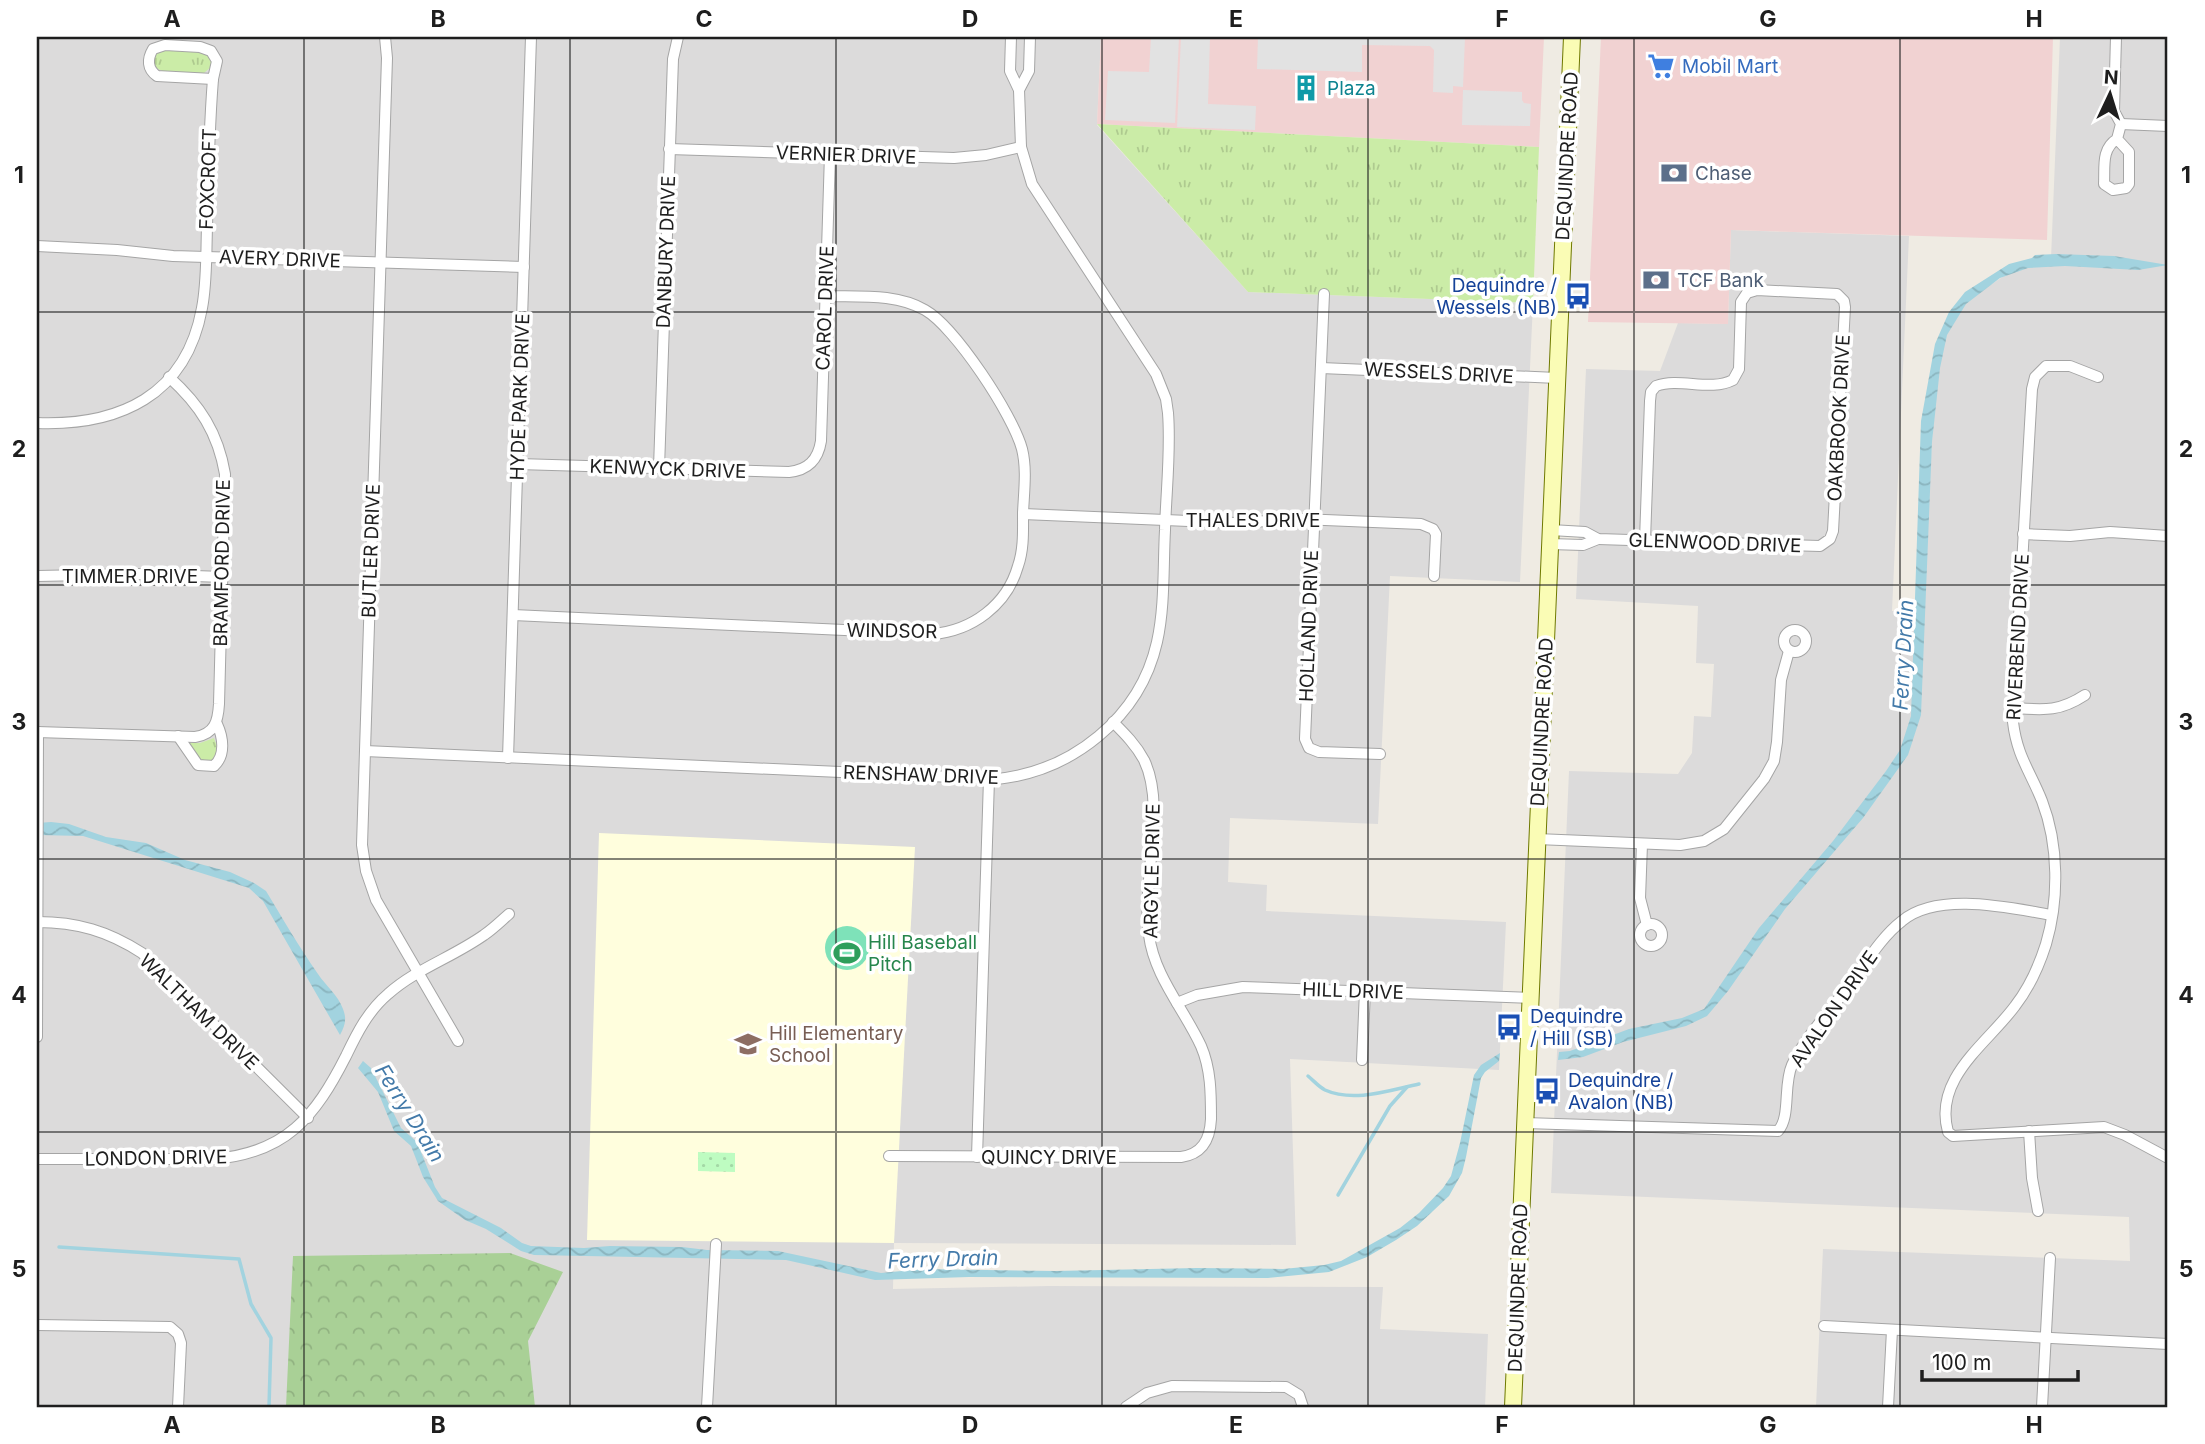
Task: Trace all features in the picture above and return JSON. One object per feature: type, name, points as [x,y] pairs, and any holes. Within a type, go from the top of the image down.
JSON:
[{"type":"main road","name":"DEQUINDRE ROAD","points":[[1513,1407],[1572,37]]},
{"type":"street","name":"BUTLER DRIVE","points":[[384,37],[387,58],[362,832],[366,871],[376,900],[458,1041]]},
{"type":"street","name":"HYDE PARK DRIVE","points":[[508,758],[531,37]]},
{"type":"street","name":"DANBURY DRIVE","points":[[659,468],[669,149],[673,59],[678,37]]},
{"type":"street","name":"RENSHAW DRIVE","points":[[365,751],[989,779],[1021,775],[1055,765],[1088,745],[1114,722],[1141,683],[1156,645],[1161,611],[1169,422],[1166,399],[1160,383],[1036,193],[1021,147],[1019,90],[1010,71],[1011,37]]},
{"type":"street","name":"RENSHAW DRIVE","points":[[1019,90],[1029,71],[1030,37]]},
{"type":"street","points":[[2116,37],[2114,111],[2121,124],[2118,139]]},
{"type":"street","name":"FOXCROFT","points":[[37,422],[79,423],[107,417],[138,404],[169,377],[188,350],[198,324],[204,289],[213,79],[217,61],[206,48],[165,45],[158,46],[150,54],[149,65],[157,76],[213,79]]},
{"type":"street","points":[[2121,124],[2168,125]]},
{"type":"street","name":"VERNIER DRIVE","points":[[669,149],[954,158],[986,155],[1021,147]]},
{"type":"street","name":"CAROL DRIVE","points":[[815,461],[821,441],[830,154]]},
{"type":"street","name":"AVERY DRIVE","points":[[37,246],[205,257],[524,267]]},
{"type":"street","name":"OAKBROOK DRIVE","points":[[1645,540],[1651,392],[1656,386],[1669,383],[1721,384],[1733,380],[1739,369],[1741,302],[1747,293],[1757,290],[1832,292],[1840,297],[1845,307],[1833,531],[1830,539]]},
{"type":"street","name":"HOLLAND DRIVE","points":[[1324,294],[1305,734],[1309,748],[1319,752],[1380,754]]},
{"type":"street","name":"WINDSOR","points":[[513,615],[919,634],[950,632],[982,617],[1005,594],[1018,566],[1025,469],[1022,449],[1009,417],[949,329],[934,316],[909,303],[877,298],[826,296]]},
{"type":"street","name":"RIVERBEND DRIVE","points":[[2029,1130],[1953,1136],[1948,1132],[1945,1121],[1952,1084],[1961,1068],[2007,1016],[2024,992],[2042,955],[2052,915],[2055,876],[2052,845],[2043,803],[2018,750],[2013,722],[2032,389],[2035,377],[2046,366],[2082,369],[2098,377]]},
{"type":"street","name":"WESSELS DRIVE","points":[[1321,368],[1557,378]]},
{"type":"street","name":"BRAMFORD DRIVE","points":[[169,377],[199,407],[213,431],[226,486],[219,704],[216,724],[220,731],[222,755],[214,766],[198,765],[178,736]]},
{"type":"street","name":"KENWYCK DRIVE","points":[[517,464],[789,472],[798,471],[815,461]]},
{"type":"street","name":"THALES DRIVE","points":[[1023,514],[1236,523],[1314,519],[1428,525],[1436,534],[1434,576]]},
{"type":"street","points":[[2023,534],[2059,536],[2110,533],[2168,536]]},
{"type":"street","name":"GLENWOOD DRIVE","points":[[1550,537],[1583,545],[1598,539],[1820,546],[1830,539]]},
{"type":"street","name":"TIMMER DRIVE","points":[[37,576],[138,574],[223,577]]},
{"type":"street","points":[[1537,839],[1680,845],[1704,841],[1724,829],[1764,779],[1774,761],[1781,680],[1789,651]]},
{"type":"street","points":[[2014,708],[2056,709],[2085,695]]},
{"type":"street","name":"ARGYLE DRIVE","points":[[1114,722],[1140,753],[1151,782],[1153,814],[1148,933],[1155,960],[1200,1044],[1207,1063],[1211,1088],[1211,1117],[1205,1144]]},
{"type":"street","points":[[37,1037],[37,732],[202,736],[209,733],[216,724]]},
{"type":"street","points":[[977,1157],[989,779]]},
{"type":"street","points":[[1642,844],[1640,898],[1647,925]]},
{"type":"street","name":"AVALON DRIVE","points":[[1525,1123],[1778,1131],[1785,1119],[1787,1083],[1795,1060],[1879,946],[1903,920],[1929,907],[1949,905],[1992,906],[2052,915]]},
{"type":"street","name":"LONDON DRIVE","points":[[37,1159],[225,1158],[264,1148],[291,1132],[325,1096],[359,1031],[389,993],[484,935],[509,914]]},
{"type":"street","name":"WALTHAM DRIVE","points":[[37,922],[68,923],[93,928],[142,953],[307,1118]]},
{"type":"street","name":"HILL DRIVE","points":[[1177,1003],[1197,995],[1243,987],[1531,998]]},
{"type":"street","points":[[1362,1060],[1365,991]]},
{"type":"street","points":[[2038,1211],[2032,1178],[2029,1130],[2104,1127],[2168,1158]]},
{"type":"street","name":"QUINCY DRIVE","points":[[890,1156],[1181,1157],[1193,1154],[1205,1144]]},
{"type":"street","points":[[708,1407],[716,1246]]},
{"type":"street","points":[[2042,1407],[2050,1258]]},
{"type":"street","points":[[37,1325],[165,1326],[175,1330],[181,1343],[178,1407]]},
{"type":"street","points":[[1824,1326],[2168,1344]]},
{"type":"street","points":[[1888,1407],[1892,1330]]},
{"type":"street","points":[[1126,1407],[1160,1388],[1186,1385],[1286,1387],[1298,1395],[1303,1407]]},
{"type":"shaded area","points":[[37,37],[1101,37],[1097,125],[1248,292],[1533,303],[1520,582],[1390,576],[1378,824],[1230,818],[1228,882],[1267,885],[1266,911],[1506,922],[1499,1070],[1290,1059],[1296,1245],[894,1243],[893,1289],[1049,1286],[1383,1287],[1380,1329],[1488,1334],[1485,1407],[37,1407]]},
{"type":"shaded area","points":[[1101,37],[1544,37],[1539,147],[1097,124]]},
{"type":"shaded area","points":[[1151,37],[1179,37],[1175,123],[1105,120],[1108,71],[1149,72]]},
{"type":"shaded area","points":[[1181,37],[1210,37],[1208,104],[1256,106],[1255,130],[1177,127]]},
{"type":"shaded area","points":[[1258,37],[1465,37],[1463,87],[1453,86],[1453,93],[1433,92],[1434,50],[1430,46],[1362,45],[1362,72],[1257,69]]},
{"type":"shaded area","points":[[1601,37],[2053,37],[2047,240],[1731,230],[1728,324],[1588,322]]},
{"type":"shaded area","points":[[2060,37],[2168,37],[2168,1407],[1816,1407],[1823,1249],[2130,1261],[2129,1217],[1551,1193],[1569,771],[1678,774],[1692,753],[1694,716],[1711,717],[1714,664],[1696,663],[1698,606],[1576,599],[1586,369],[1660,371],[1678,323],[1728,324],[1731,230],[1909,236],[1892,611],[1921,612],[1938,348],[1958,306],[2024,263],[2051,259]]},
{"type":"shaded area","points":[[1463,90],[1522,92],[1524,103],[1531,104],[1530,126],[1462,125]]},
{"type":"shaded area","name":"Hill Elementary School","points":[[599,833],[915,847],[894,1243],[587,1240]]},
{"type":"green space","points":[[165,49],[206,53],[212,61],[211,67],[204,73],[179,74],[162,71],[156,67],[154,61],[156,53]]},
{"type":"green space","points":[[1097,124],[1539,147],[1533,303],[1248,292]]},
{"type":"green space","points":[[214,738],[218,749],[214,760],[208,763],[201,761],[189,743],[200,743]]},
{"type":"green space","name":"Hill Baseball Pitch","points":[[847,926],[862,933],[869,948],[862,963],[847,970],[832,963],[825,948],[832,933]]},
{"type":"green space","points":[[698,1152],[735,1153],[735,1172],[698,1171]]},
{"type":"green space","points":[[510,1253],[563,1272],[528,1341],[535,1407],[286,1407],[293,1256]]},
{"type":"water","name":"Ferry Drain","points":[[2035,255],[2114,256],[2168,265],[2138,270],[2065,266],[2028,268],[2000,278],[1966,304],[1947,335],[1940,368],[1932,442],[1921,715],[1908,755],[1863,818],[1785,909],[1728,991],[1707,1016],[1686,1026],[1623,1042],[1583,1057],[1558,1060],[1559,1052],[1570,1051],[1629,1029],[1682,1018],[1704,1009],[1759,928],[1833,841],[1900,750],[1911,716],[1921,421],[1935,344],[1949,312],[1965,292],[2009,264]]},
{"type":"water","name":"Ferry Drain","points":[[37,823],[69,824],[106,837],[146,843],[185,860],[230,872],[266,891],[311,964],[341,1004],[345,1019],[340,1035],[263,901],[249,888],[83,836],[37,835]]},
{"type":"water","name":"Ferry Drain","points":[[1500,1053],[1499,1061],[1481,1078],[1462,1173],[1449,1196],[1417,1226],[1367,1257],[1329,1272],[1268,1278],[969,1277],[875,1280],[786,1260],[534,1255],[521,1251],[486,1229],[465,1220],[438,1201],[423,1177],[411,1146],[394,1131],[378,1092],[358,1068],[363,1061],[371,1068],[401,1128],[417,1142],[442,1198],[531,1246],[778,1251],[881,1273],[922,1269],[1283,1269],[1341,1261],[1400,1228],[1419,1213],[1451,1176],[1474,1075],[1481,1065]]},
{"type":"waterway","points":[[1308,1076],[1325,1090],[1348,1095],[1372,1094],[1419,1084]]},
{"type":"waterway","points":[[1338,1195],[1390,1106],[1407,1087]]},
{"type":"waterway","points":[[59,1247],[239,1259],[251,1304],[271,1338],[269,1407]]},
{"type":"place","name":"Mobil Mart","points":[[1661,66]]},
{"type":"place","name":"Plaza","points":[[1306,88]]},
{"type":"place","name":"Chase","points":[[1674,173]]},
{"type":"place","name":"TCF Bank","points":[[1656,280]]},
{"type":"place","name":"Dequindre / Wessels (NB)","points":[[1578,296]]},
{"type":"place","name":"Hill Baseball Pitch","points":[[847,953]]},
{"type":"place","name":"Dequindre / Hill (SB)","points":[[1509,1027]]},
{"type":"place","name":"Hill Elementary School","points":[[748,1044]]},
{"type":"place","name":"Dequindre / Avalon (NB)","points":[[1547,1091]]}]
